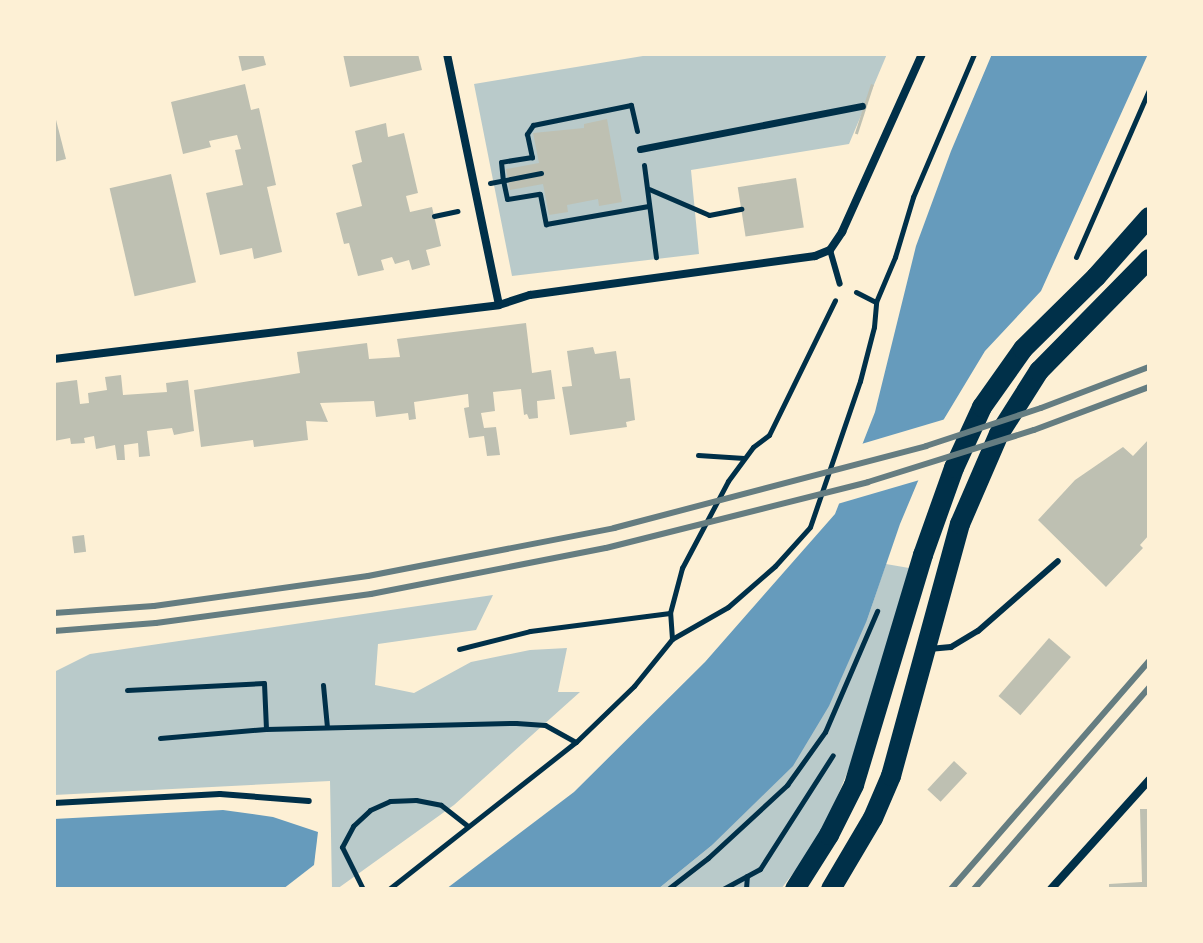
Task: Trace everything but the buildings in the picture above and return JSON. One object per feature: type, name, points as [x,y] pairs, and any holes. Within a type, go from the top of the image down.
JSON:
[{"type":"main road","points":[[795,889],[829,835],[854,785],[923,555],[954,468],[982,407],[1023,349],[1096,277],[1149,217]]},
{"type":"main road","points":[[831,889],[873,818],[891,776],[960,524],[975,484],[1018,399],[1039,371],[1149,259]]},
{"type":"street","points":[[447,54],[499,305]]},
{"type":"street","points":[[54,359],[499,305],[530,295],[815,256],[830,250],[842,232],[922,54]]},
{"type":"street","points":[[640,149],[862,106]]},
{"type":"street","points":[[1051,889],[1149,780]]},
{"type":"lane","points":[[830,250],[840,284]]},
{"type":"lane","points":[[925,650],[951,647],[978,631],[1058,561]]},
{"type":"lane","points":[[54,803],[220,794],[309,801]]},
{"type":"path","points":[[389,889],[576,742],[634,686],[672,639],[728,607],[775,566],[810,527],[860,381],[874,327],[876,302],[895,257],[913,197],[974,54]]},
{"type":"path","points":[[1080,246],[1149,90]]},
{"type":"path","points":[[648,206],[546,224],[540,194],[507,199],[501,162],[532,157],[527,134],[533,125],[631,105],[649,189],[648,206],[656,261]]},
{"type":"path","points":[[503,180],[541,173]]},
{"type":"path","points":[[649,189],[709,215],[741,209]]},
{"type":"path","points":[[434,216],[457,211]]},
{"type":"path","points":[[672,639],[670,613],[682,568],[728,481],[744,458],[769,435],[829,318],[840,284]]},
{"type":"path","points":[[698,455],[744,458]]},
{"type":"path","points":[[668,889],[708,858],[787,785],[825,732],[882,604]]},
{"type":"path","points":[[459,649],[530,631],[670,613]]},
{"type":"path","points":[[127,690],[264,683],[266,729]]},
{"type":"path","points":[[323,685],[327,727]]},
{"type":"path","points":[[160,738],[266,729],[531,724],[545,725],[576,742]]},
{"type":"path","points":[[723,889],[760,869],[837,747]]},
{"type":"path","points":[[363,889],[342,847],[353,826],[370,810],[390,801],[416,800],[441,805],[468,826]]},
{"type":"path","points":[[746,889],[747,876]]},
{"type":"shaded area","points":[[655,54],[887,54],[849,144],[691,170],[699,254],[512,276],[474,84]]},
{"type":"shaded area","points":[[886,564],[909,568],[862,737],[828,819],[805,858],[781,889],[658,889],[711,846],[867,620]]},
{"type":"shaded area","points":[[493,595],[476,630],[378,644],[375,685],[414,693],[471,662],[530,650],[567,648],[558,692],[580,692],[454,805],[337,889],[332,889],[330,781],[54,795],[54,672],[90,654]]},
{"type":"water","points":[[992,54],[1148,54],[1041,291],[985,351],[944,419],[900,524],[867,620],[829,706],[793,766],[711,846],[658,889],[446,889],[574,792],[705,662],[835,514],[875,412],[916,246],[951,151]]},
{"type":"water","points":[[223,810],[273,817],[318,832],[314,865],[283,889],[54,889],[54,819]]},
{"type":"pier","points":[[949,418],[923,479],[834,505],[858,445]]},
{"type":"railway","points":[[54,613],[154,606],[368,576],[614,528],[926,446],[1041,408],[1149,367]]},
{"type":"railway","points":[[54,631],[156,623],[371,594],[606,548],[868,482],[1034,430],[1149,387]]},
{"type":"railway","points":[[951,889],[1149,661]]},
{"type":"railway","points":[[974,889],[1149,688]]}]
